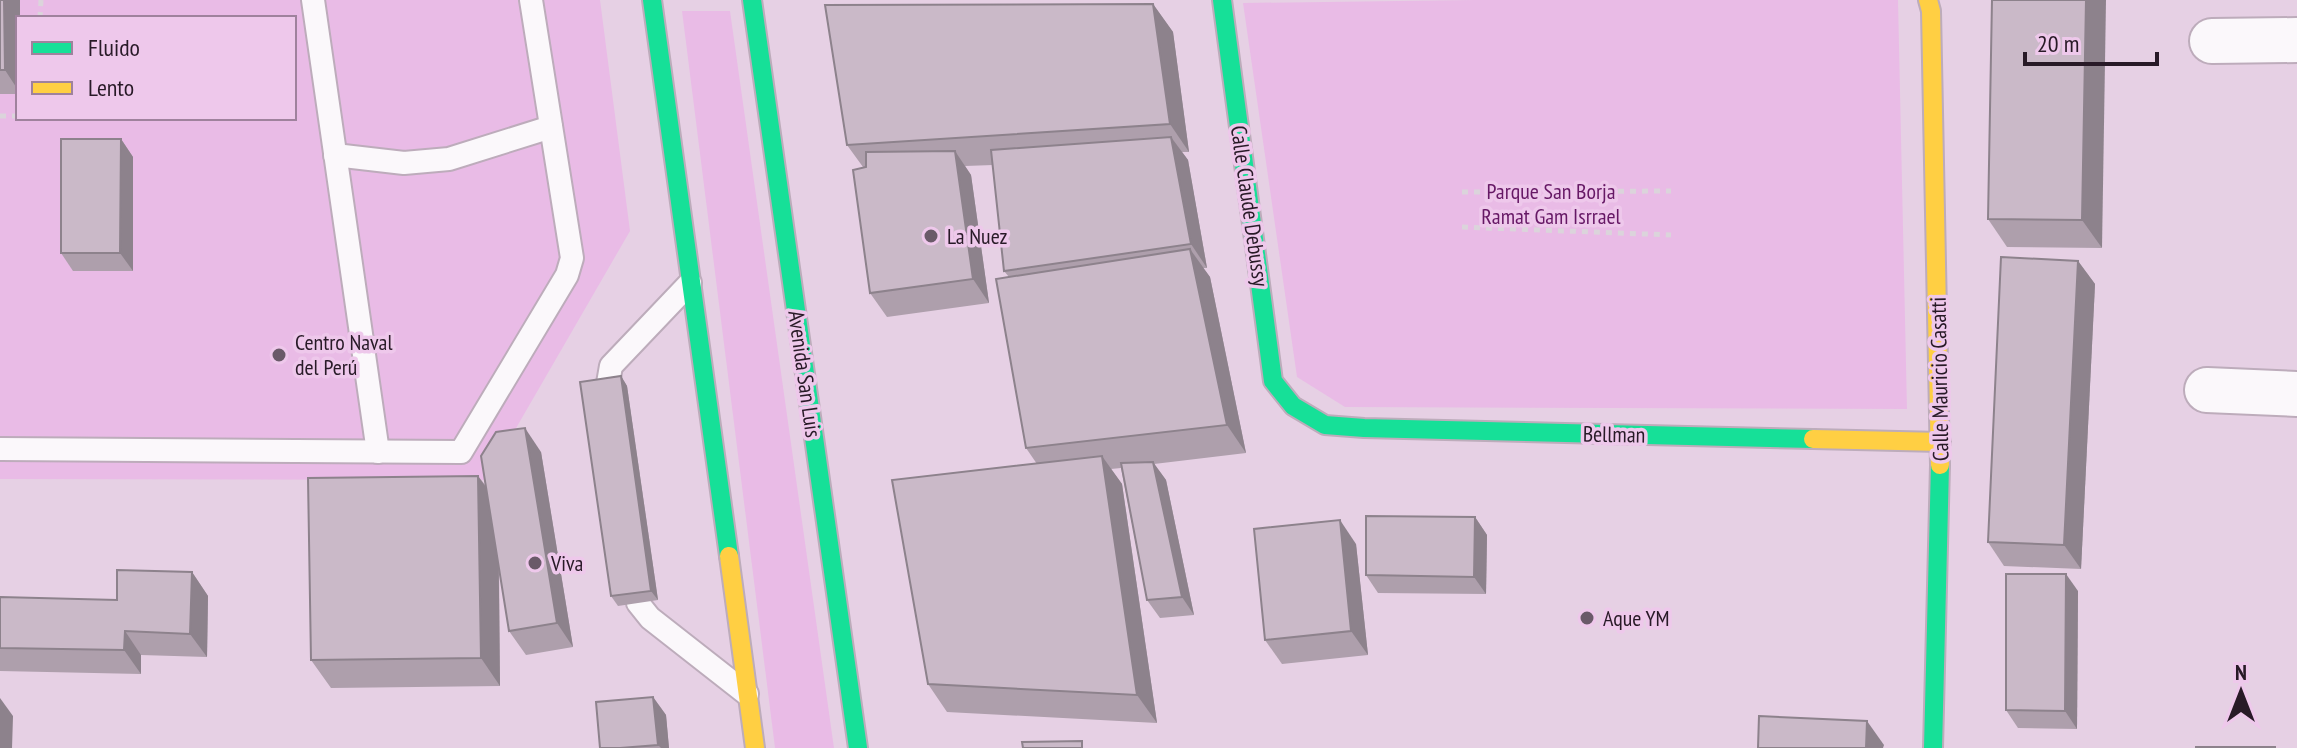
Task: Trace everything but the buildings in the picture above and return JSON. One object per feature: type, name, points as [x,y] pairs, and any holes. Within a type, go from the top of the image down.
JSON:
[{"type":"street","points":[[652,0],[755,748]]},
{"type":"street","name":"Avenida San Luis","points":[[752,0],[858,748]]},
{"type":"street","name":"Calle Claude Debussy","points":[[1222,0],[1273,381],[1293,406]]},
{"type":"street","name":"Calle Mauricio Casatti","points":[[1930,5],[1941,442],[1933,748]]},
{"type":"street","points":[[2212,41],[2297,40]]},
{"type":"street","points":[[2207,390],[2297,394]]},
{"type":"street","name":"Bellman","points":[[1293,406],[1325,425],[1364,428],[1941,442]]},
{"type":"lane","points":[[313,0],[378,452]]},
{"type":"lane","points":[[0,449],[461,452],[567,275],[572,258],[531,0]]},
{"type":"lane","points":[[335,155],[404,163],[449,159],[551,127]]},
{"type":"lane","points":[[607,389],[611,366],[691,282]]},
{"type":"lane","points":[[638,603],[650,618],[748,696]]},
{"type":"path","points":[[1462,192],[1671,191]]},
{"type":"path","points":[[1462,227],[1671,235]]},
{"type":"green space","name":"Centro Naval del Perú","points":[[0,0],[600,0],[630,231],[486,480],[0,479]]},
{"type":"green space","name":"Parque San Borja Ramat Gam Isrrael","points":[[1898,0],[1907,409],[1345,407],[1297,377],[1243,3]]},
{"type":"green space","points":[[682,11],[730,11],[834,748],[775,748]]},
{"type":"traffic: fast","points":[[652,0],[729,556]]},
{"type":"traffic: fast","points":[[752,0],[858,748]]},
{"type":"traffic: fast","points":[[1222,0],[1273,381],[1293,406],[1325,425],[1364,428],[1813,439]]},
{"type":"traffic: fast","points":[[1933,748],[1940,465]]},
{"type":"traffic: slow","points":[[1928,0],[1931,11],[1940,465]]},
{"type":"traffic: slow","points":[[1813,439],[1941,442]]},
{"type":"traffic: slow","points":[[729,556],[755,748]]},
{"type":"place","name":"La Nuez","points":[[931,236]]},
{"type":"place","name":"Centro Naval del Perú","points":[[279,355]]},
{"type":"place","name":"Viva","points":[[535,563]]},
{"type":"place","name":"Aque YM","points":[[1587,618]]}]
